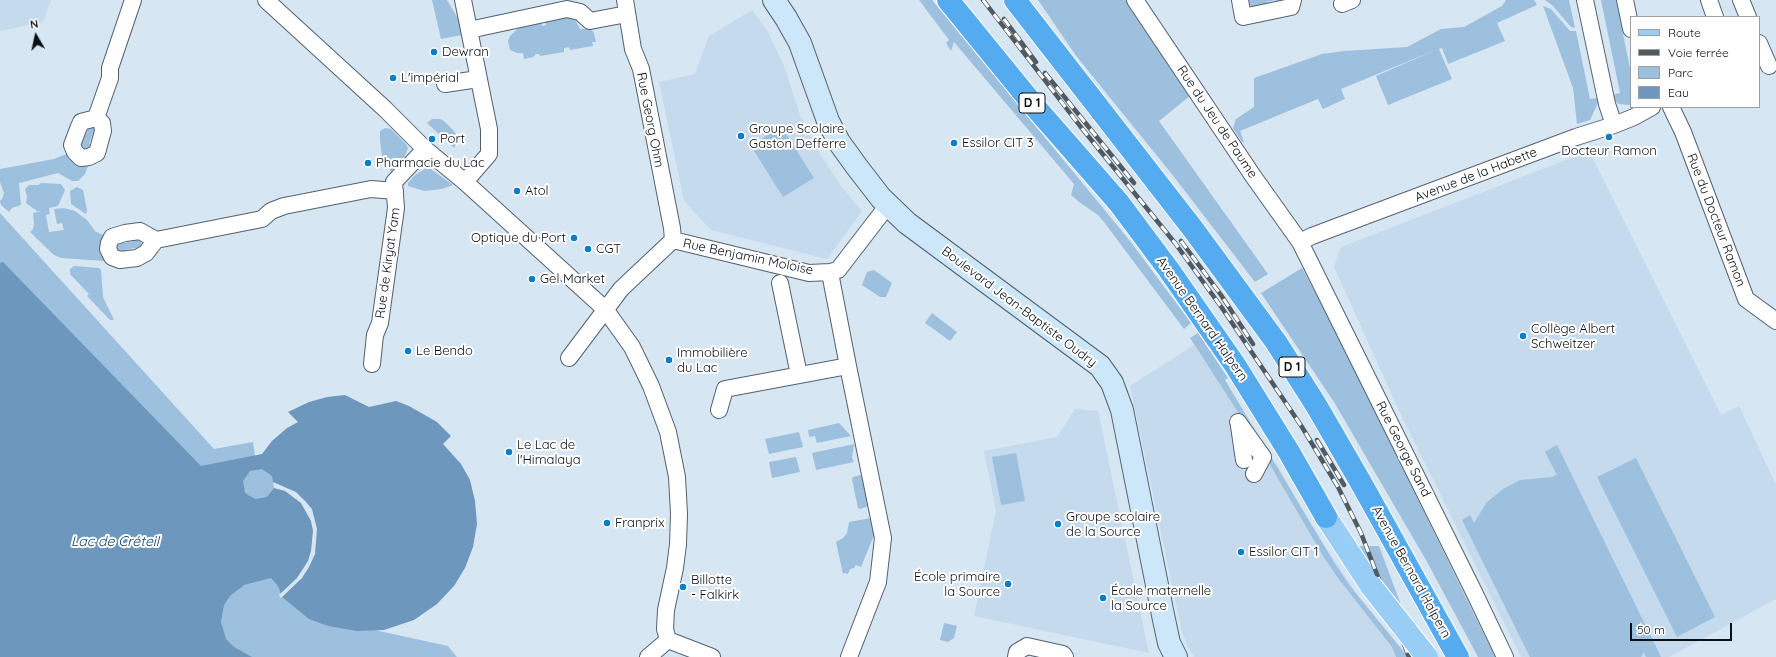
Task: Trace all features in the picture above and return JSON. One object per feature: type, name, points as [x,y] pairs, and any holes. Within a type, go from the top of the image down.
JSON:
[{"type":"highway","name":"Avenue Bernard Halpern","points":[[948,0],[1036,108],[1119,203],[1174,276],[1236,365],[1289,452],[1326,517]]},
{"type":"highway","name":"Avenue Bernard Halpern","points":[[1015,0],[1193,229],[1276,342],[1334,437],[1458,657]]},
{"type":"main road","name":"Avenue Bernard Halpern","points":[[1326,517],[1371,586],[1428,657]]},
{"type":"street","points":[[96,118],[110,78],[110,68],[134,0]]},
{"type":"street","points":[[266,0],[385,109],[425,149],[465,182],[605,309],[632,347],[651,386],[668,432],[677,477],[679,514],[678,544],[675,568],[666,610],[665,629],[668,640]]},
{"type":"street","points":[[463,0],[489,129],[489,154],[470,176]]},
{"type":"street","name":"Boulevard Jean-Baptiste Oudry","points":[[774,0],[800,43],[828,121],[839,142],[857,168],[888,205],[913,228],[1100,366],[1115,388],[1122,410],[1162,615],[1169,643],[1176,657]]},
{"type":"street","name":"Rue du Jeu de Paume","points":[[1135,0],[1253,176],[1300,242]]},
{"type":"street","points":[[1240,0],[1243,17],[1291,7],[1293,0]]},
{"type":"street","points":[[1585,0],[1607,104],[1614,125]]},
{"type":"street","points":[[1625,0],[1630,24]]},
{"type":"street","points":[[1709,0],[1716,16]]},
{"type":"street","points":[[1741,0],[1748,16]]},
{"type":"street","points":[[469,30],[567,9],[580,12],[590,21],[626,7]]},
{"type":"street","name":"Rue Georg Ohm","points":[[626,7],[633,49],[641,69],[672,228],[673,240]]},
{"type":"street","points":[[1760,46],[1768,66]]},
{"type":"street","points":[[445,84],[478,79]]},
{"type":"street","name":"Avenue de la Habette","points":[[1300,242],[1312,236],[1576,136],[1614,125],[1634,117],[1648,108]]},
{"type":"street","name":"Rue du Docteur Ramon","points":[[1671,108],[1683,132],[1746,299],[1776,321]]},
{"type":"street","name":"Rue de Kiryat Yam","points":[[372,364],[375,335],[380,323],[395,216],[394,182],[425,149]]},
{"type":"street","points":[[156,240],[262,219],[272,211],[284,206],[371,189],[395,191]]},
{"type":"street","name":"Rue Benjamin Moloise","points":[[569,358],[621,289],[673,240],[809,273],[830,272],[838,270],[888,205]]},
{"type":"street","name":"Rue George Sand","points":[[1300,242],[1474,592],[1504,657]]},
{"type":"street","points":[[832,278],[862,438],[883,538],[878,582],[849,657]]},
{"type":"street","points":[[780,283],[799,375]]},
{"type":"street","points":[[719,410],[725,389],[848,366]]},
{"type":"street","points":[[1244,460],[1238,422],[1263,457],[1254,474]]},
{"type":"street","points":[[648,657],[668,640]]},
{"type":"street","points":[[668,640],[712,657]]},
{"type":"street","points":[[1016,657],[1017,652],[1027,646],[1063,654],[1065,657]]},
{"type":"shaded area","points":[[0,0],[51,0],[43,22],[0,31]]},
{"type":"shaded area","name":"Groupe Scolaire Gaston Defferre","points":[[752,10],[768,32],[784,66],[800,115],[822,157],[841,186],[862,211],[827,259],[711,230],[684,201],[659,82],[695,74],[709,36]]},
{"type":"shaded area","name":"Collège Albert Schweitzer","points":[[1589,151],[1721,415],[1739,406],[1776,485],[1776,599],[1669,657],[1521,657],[1401,415],[1334,267],[1341,247]]},
{"type":"shaded area","points":[[1194,345],[1273,464],[1276,463],[1311,525],[1392,647],[1396,657],[1194,657],[1182,632],[1130,386]]},
{"type":"shaded area","name":"Groupe scolaire de la Source","points":[[1075,409],[1098,411],[1149,653],[974,616],[996,511],[984,451],[1057,437]]},
{"type":"green space","points":[[432,0],[447,0],[467,34],[441,39]]},
{"type":"green space","points":[[919,0],[932,0],[1130,241],[1191,323],[1184,329],[1104,222],[1098,215],[1071,195],[1074,184],[954,42],[951,51],[946,43],[949,40]]},
{"type":"green space","points":[[1038,0],[1126,0],[1142,21],[1190,96],[1159,121],[1268,274],[1255,282],[1171,173],[1077,57]]},
{"type":"green space","points":[[1247,0],[1276,0],[1267,2],[1268,8],[1256,8],[1251,6]]},
{"type":"green space","points":[[1276,0],[1286,0],[1277,6]]},
{"type":"green space","points":[[1506,0],[1534,0],[1537,5],[1497,23],[1505,41],[1448,64],[1442,48],[1439,49],[1452,79],[1388,105],[1376,76],[1438,49],[1341,89],[1345,99],[1323,109],[1318,99],[1240,131],[1244,142],[1242,142],[1233,128],[1236,119],[1254,107],[1254,78],[1322,54],[1407,47],[1441,29],[1464,27],[1502,6]]},
{"type":"green space","points":[[1545,0],[1569,0],[1575,28],[1571,27],[1553,6]]},
{"type":"green space","points":[[1601,0],[1616,0],[1630,68],[1630,104],[1619,104],[1615,101],[1613,95],[1620,93]]},
{"type":"green space","points":[[1543,6],[1551,9],[1570,31],[1576,31],[1590,99],[1597,98],[1598,103],[1590,120],[1577,124],[1573,88]]},
{"type":"green space","points":[[563,14],[575,19],[580,29],[591,29],[594,33],[596,42],[592,42],[593,46],[570,50],[569,47],[564,48],[564,52],[540,56],[539,54],[536,54],[533,57],[524,59],[523,53],[517,53],[510,50],[508,41],[510,36],[524,23],[540,19],[542,26],[546,25],[545,18]]},
{"type":"green space","points":[[432,119],[440,119],[444,121],[454,131],[457,136],[457,142],[454,148],[427,123]]},
{"type":"green space","points":[[93,123],[98,135],[93,133],[89,144],[94,146],[83,153],[78,141],[83,142],[87,131],[82,129]]},
{"type":"green space","points":[[781,126],[814,178],[783,197],[751,146]]},
{"type":"green space","points":[[385,128],[391,129],[408,148],[405,156],[391,172],[382,156],[380,131]]},
{"type":"green space","points":[[66,154],[72,154],[86,162],[88,166],[85,174],[78,181],[72,181],[58,173],[19,183],[21,205],[12,208],[9,212],[1,205],[0,201],[4,193],[0,182],[0,169],[54,159]]},
{"type":"green space","points":[[426,168],[431,169],[453,185],[442,189],[424,191],[408,186],[408,183],[415,175]]},
{"type":"green space","points":[[41,183],[61,184],[65,190],[58,206],[49,208],[50,214],[46,215],[49,232],[64,230],[62,223],[57,224],[54,209],[64,208],[75,211],[87,220],[95,231],[105,236],[105,261],[61,258],[54,255],[30,232],[33,229],[34,223],[33,213],[41,211],[37,211],[26,203],[27,196],[25,189],[29,185],[38,185]]},
{"type":"green space","points":[[77,187],[83,190],[87,210],[86,214],[71,204],[70,191]]},
{"type":"green space","name":"Lac de Créteil","points":[[0,213],[214,449],[253,442],[255,456],[273,474],[281,594],[379,631],[448,646],[457,657],[0,657]]},
{"type":"green space","points":[[134,237],[140,239],[142,247],[136,252],[135,248],[125,250],[126,254],[118,254],[115,245],[123,239],[124,243],[134,241]]},
{"type":"green space","points":[[74,266],[99,268],[101,270],[103,297],[114,320],[110,320],[87,296],[89,294],[70,274],[70,269]]},
{"type":"green space","points":[[1302,268],[1335,330],[1495,657],[1478,657],[1426,560],[1334,402],[1261,293]]},
{"type":"green space","points":[[874,270],[892,283],[886,297],[880,297],[862,285],[867,272]]},
{"type":"green space","points":[[932,313],[957,332],[950,341],[925,323]]},
{"type":"green space","points":[[1198,333],[1228,378],[1225,380],[1335,564],[1350,586],[1408,657],[1396,657],[1392,647],[1338,578],[1323,556],[1254,437],[1190,338]]},
{"type":"green space","points":[[839,423],[851,436],[817,443],[815,436],[809,437],[808,430]]},
{"type":"green space","points":[[799,432],[803,447],[769,454],[765,439]]},
{"type":"green space","points":[[854,444],[852,458],[854,462],[816,470],[812,453]]},
{"type":"green space","points":[[1557,445],[1661,657],[1646,657],[1644,652],[1641,657],[1530,657],[1462,520],[1470,515],[1474,523],[1487,502],[1503,489],[1520,480],[1552,477],[1557,475],[1545,452]]},
{"type":"green space","points":[[1016,453],[1025,501],[1001,505],[992,457]]},
{"type":"green space","points":[[796,457],[800,472],[772,478],[769,462]]},
{"type":"green space","points":[[1636,458],[1715,617],[1677,637],[1597,477]]},
{"type":"green space","points":[[860,475],[863,477],[869,506],[860,509],[858,508],[852,479],[853,477]]},
{"type":"green space","points":[[871,518],[875,533],[861,567],[856,565],[854,568],[850,569],[848,574],[843,574],[836,542],[843,538],[847,533],[849,522]]},
{"type":"green space","points":[[1356,546],[1379,546],[1401,605],[1378,580]]},
{"type":"green space","points":[[944,623],[957,626],[954,638],[948,642],[940,640]]},
{"type":"water","name":"Lac de Créteil","points":[[3,262],[201,466],[262,454],[272,441],[287,428],[298,422],[288,412],[309,402],[327,397],[345,395],[369,407],[396,401],[409,406],[437,422],[451,436],[443,444],[461,464],[470,480],[475,501],[477,524],[473,547],[465,568],[454,586],[437,604],[414,620],[384,630],[357,631],[328,626],[309,619],[282,597],[278,586],[271,578],[244,585],[230,596],[224,605],[221,622],[226,639],[234,647],[252,657],[0,657],[0,263]],"holes":[[[262,469],[272,476],[274,488],[267,497],[255,499],[245,493],[243,481],[250,471]]]},
{"type":"pier","points":[[273,482],[296,492],[305,501],[312,509],[317,529],[315,554],[309,567],[302,578],[281,598],[279,595],[297,578],[308,561],[311,551],[313,531],[311,521],[301,503],[285,491],[274,488]]},
{"type":"railway","points":[[983,0],[1080,126],[1175,243],[1222,308],[1302,427],[1338,487],[1361,533],[1409,657]]},
{"type":"railway","points":[[1004,19],[1036,62]]},
{"type":"railway","points":[[1045,73],[1134,183]]},
{"type":"railway","points":[[1181,241],[1221,295],[1253,344]]},
{"type":"railway","points":[[1317,440],[1344,485]]},
{"type":"place","name":"Dewran","points":[[434,52]]},
{"type":"place","name":"L'impérial","points":[[393,78]]},
{"type":"place","name":"Groupe Scolaire Gaston Defferre","points":[[741,136]]},
{"type":"place","name":"Docteur Ramon","points":[[1609,137]]},
{"type":"place","name":"Port","points":[[432,139]]},
{"type":"place","name":"Essilor CIT 3","points":[[954,143]]},
{"type":"place","name":"Pharmacie du Lac","points":[[368,163]]},
{"type":"place","name":"Atol","points":[[517,191]]},
{"type":"place","name":"Optique du Port","points":[[574,238]]},
{"type":"place","name":"CGT","points":[[588,249]]},
{"type":"place","name":"Gel Market","points":[[532,279]]},
{"type":"place","name":"Collège Albert Schweitzer","points":[[1523,336]]},
{"type":"place","name":"Le Bendo","points":[[408,351]]},
{"type":"place","name":"Immobilière du Lac","points":[[669,360]]},
{"type":"place","name":"Le Lac de l'Himalaya","points":[[509,452]]},
{"type":"place","name":"Franprix","points":[[607,523]]},
{"type":"place","name":"Groupe scolaire de la Source","points":[[1058,524]]},
{"type":"place","name":"Essilor CIT 1","points":[[1241,552]]},
{"type":"place","name":"École primaire la Source","points":[[1008,584]]},
{"type":"place","name":"Billotte - Falkirk","points":[[683,587]]},
{"type":"place","name":"École maternelle la Source","points":[[1103,598]]}]
